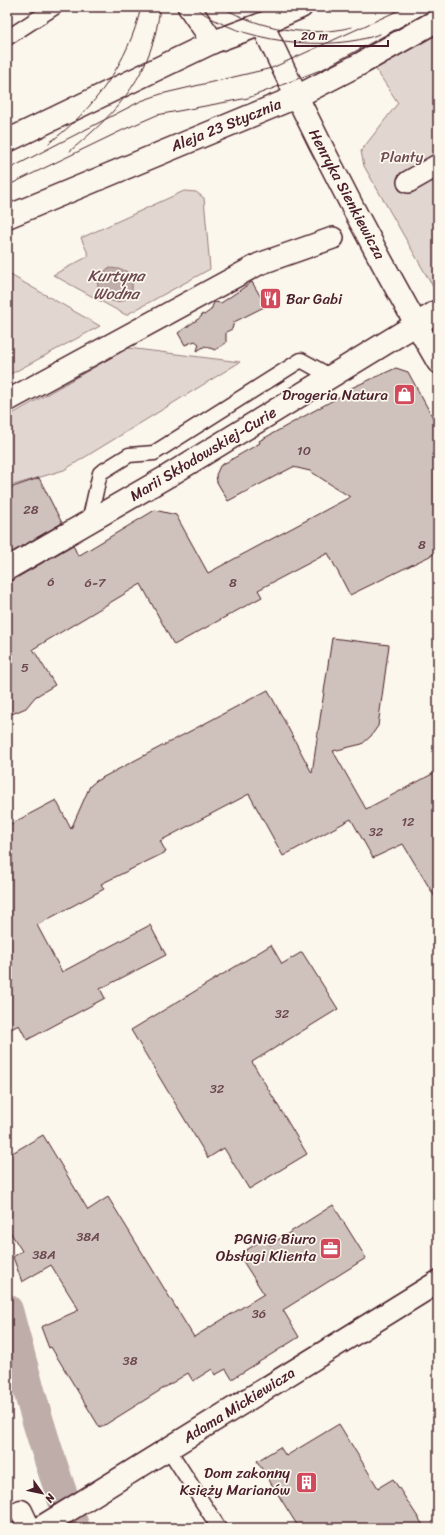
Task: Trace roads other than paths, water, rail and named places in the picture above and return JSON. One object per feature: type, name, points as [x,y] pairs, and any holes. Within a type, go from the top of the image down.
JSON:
[{"type":"street","points":[[189,7],[213,42]]},
{"type":"street","points":[[7,141],[213,42],[262,24],[301,7]]},
{"type":"street","name":"Aleja 23 Stycznia","points":[[7,217],[296,97],[360,64],[438,20]]},
{"type":"street","name":"Henryka Sienkiewicza","points":[[262,24],[296,97],[416,324],[438,362]]},
{"type":"street","points":[[408,182],[438,165]]},
{"type":"street","points":[[7,401],[259,264],[333,238]]},
{"type":"street","name":"Marii Skłodowskiej-Curie","points":[[7,569],[175,472],[438,311]]},
{"type":"street","name":"Adama Mickiewicza","points":[[35,1522],[87,1498],[169,1450],[438,1282]]},
{"type":"lane","points":[[7,38],[55,7]]},
{"type":"lane","points":[[89,522],[100,473],[130,455],[154,453],[301,360],[330,376]]},
{"type":"lane","points":[[169,1450],[219,1528]]},
{"type":"water","name":"Kurtyna Wodna","points":[[108,268],[126,271],[129,274],[132,282],[131,296],[122,301],[115,302],[99,293],[97,280]]},
{"type":"waterway","points":[[7,1310],[46,1447],[74,1528]]},
{"type":"tram line","points":[[49,143],[81,115],[95,100],[107,83],[128,46],[141,7]]},
{"type":"tram line","points":[[70,151],[88,136],[119,105],[142,71],[150,52],[160,7]]},
{"type":"tram line","points":[[195,7],[213,19],[235,29],[284,41],[336,43],[359,40],[380,34]]},
{"type":"tram line","points":[[222,7],[236,15],[252,21],[285,29],[319,32],[352,27]]},
{"type":"tram line","points":[[7,170],[141,101],[161,94],[272,68],[406,7]]},
{"type":"tram line","points":[[7,186],[157,115],[248,98],[323,69],[437,7]]},
{"type":"place","name":"Bar Gabi","points":[[270,299]]},
{"type":"place","name":"Drogeria Natura","points":[[404,395]]},
{"type":"place","name":"PGNiG Biuro Obsługi Klienta","points":[[331,1248]]},
{"type":"place","name":"Dom zakonny Księży Marianów","points":[[306,1482]]},
{"type":"park label","name":"Planty","points":[[402,157]]}]
